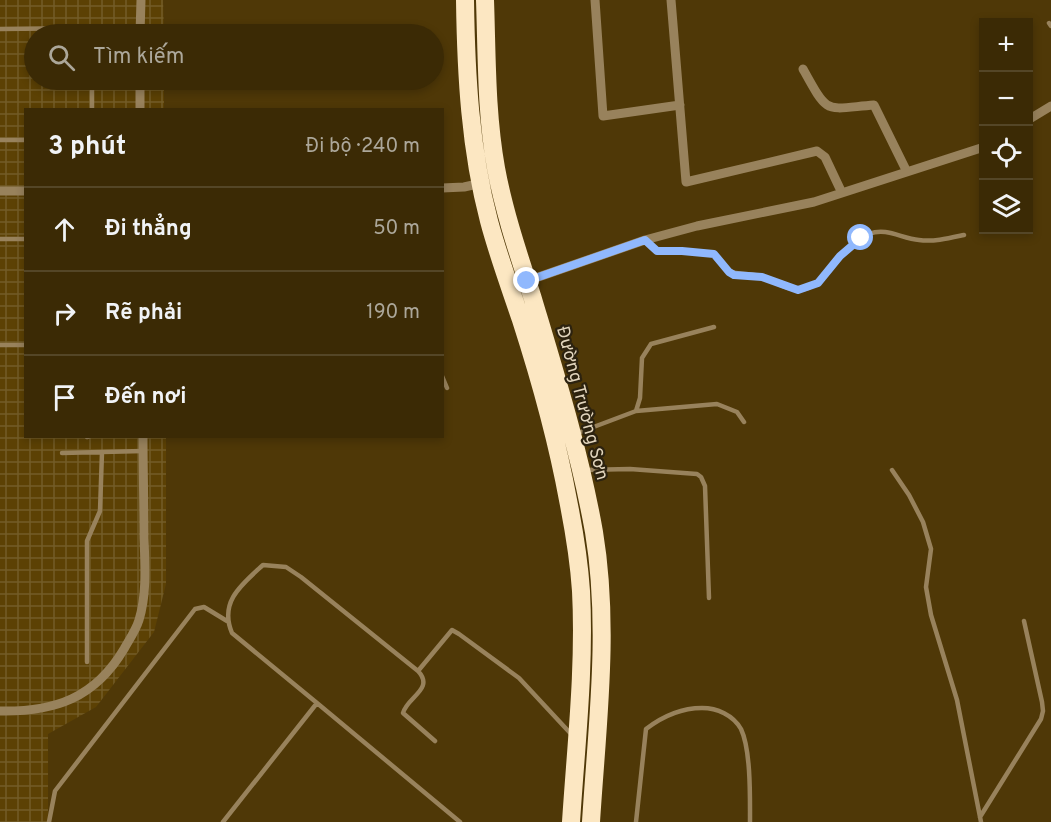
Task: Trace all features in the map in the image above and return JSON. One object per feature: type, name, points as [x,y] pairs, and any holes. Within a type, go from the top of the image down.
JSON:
[{"type":"highway","name":"Đường Trường Sơn","points":[[465,0],[470,112],[489,219],[525,335],[561,464],[569,502],[579,577],[580,668],[571,822]]},
{"type":"highway","name":"Đường Trường Sơn","points":[[485,0],[489,107],[496,167],[505,208],[573,435],[595,544],[602,607],[599,709],[591,822]]},
{"type":"street","points":[[140,24],[141,0]]},
{"type":"street","points":[[595,0],[603,116],[680,105]]},
{"type":"street","points":[[671,0],[686,182],[817,151],[825,157],[842,193]]},
{"type":"street","points":[[803,69],[820,100],[832,108],[848,109],[874,105],[907,172]]},
{"type":"street","points":[[140,90],[140,108]]},
{"type":"street","points":[[1033,117],[1051,106]]},
{"type":"street","points":[[527,281],[645,240],[697,226],[814,202],[979,149]]},
{"type":"street","points":[[444,188],[464,188],[482,183]]},
{"type":"street","points":[[0,191],[24,191]]},
{"type":"street","points":[[0,711],[40,709],[62,704],[84,693],[105,678],[129,641],[139,621],[145,584],[143,438]]},
{"type":"lane","points":[[0,29],[24,29]]},
{"type":"lane","points":[[92,90],[92,108]]},
{"type":"lane","points":[[0,140],[24,140]]},
{"type":"lane","points":[[645,240],[657,251],[714,254],[734,275],[762,277],[798,290],[818,283],[847,249],[870,234],[888,232],[926,241],[964,235]]},
{"type":"lane","points":[[0,238],[24,238]]},
{"type":"lane","points":[[636,411],[640,398],[642,358],[651,344],[714,327]]},
{"type":"lane","points":[[0,345],[24,345]]},
{"type":"lane","points":[[444,381],[447,388]]},
{"type":"lane","points":[[573,435],[636,411],[717,404],[737,412],[744,422]]},
{"type":"lane","points":[[62,453],[143,451]]},
{"type":"lane","points":[[87,662],[87,541],[100,511],[102,452]]},
{"type":"lane","points":[[581,470],[630,469],[697,474],[701,477],[705,486],[709,598]]},
{"type":"lane","points":[[892,470],[909,495],[923,522],[931,549],[926,587],[931,615],[957,700],[981,819]]},
{"type":"lane","points":[[435,741],[403,713],[409,702],[424,687],[423,677],[418,671],[286,567],[262,565],[237,592],[227,608],[227,621],[232,633],[460,822]]},
{"type":"lane","points":[[49,822],[55,792],[195,609],[204,607],[227,621]]},
{"type":"lane","points":[[981,819],[1030,739],[1042,714],[1042,702],[1024,621]]},
{"type":"lane","points":[[418,671],[452,630],[519,678],[576,739]]},
{"type":"lane","points":[[223,822],[317,703]]},
{"type":"lane","points":[[636,822],[646,729],[661,717],[691,708],[711,708],[730,716],[741,729],[746,746],[750,822]]},
{"type":"shaded area","points":[[0,0],[163,0],[164,24],[24,24],[24,90],[164,90],[164,108],[24,108],[24,438],[166,438],[166,584],[154,632],[96,707],[48,734],[48,822],[0,822]]},
{"type":"route","points":[[527,281],[645,240],[657,251],[714,254],[734,275],[754,275],[791,289],[806,289],[825,277],[840,256],[861,238]]}]
